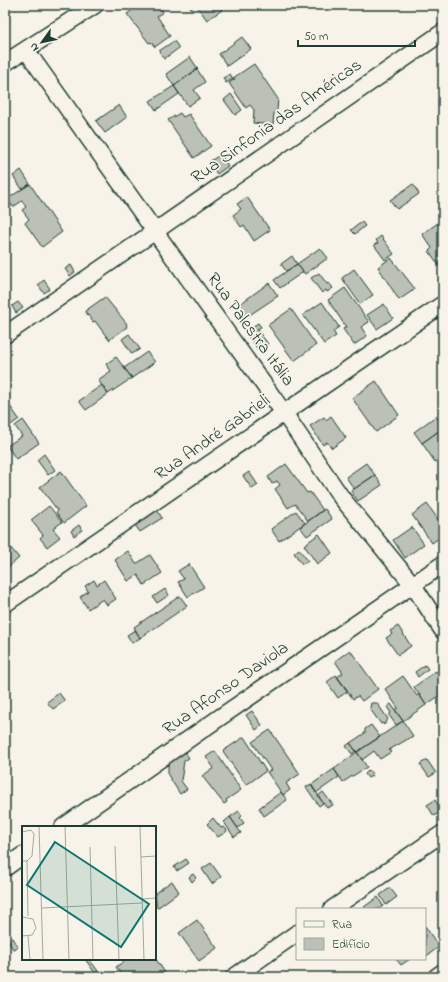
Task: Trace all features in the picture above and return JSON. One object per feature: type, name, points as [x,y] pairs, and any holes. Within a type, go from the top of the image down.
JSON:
[{"type":"street","points":[[5,63],[95,5]]},
{"type":"street","name":"Rua Sinfonia das Américas","points":[[5,335],[443,32]]},
{"type":"street","name":"Rua Palestra Itália","points":[[26,50],[284,413],[341,497],[412,585],[443,631]]},
{"type":"street","name":"Rua André Gabrieli","points":[[5,604],[443,304]]},
{"type":"street","name":"Rua Afonso Daviola","points":[[64,826],[443,564]]},
{"type":"street","points":[[333,908],[443,833]]},
{"type":"street","points":[[5,868],[22,856]]},
{"type":"street","points":[[234,977],[296,934]]},
{"type":"street","points":[[436,977],[443,972]]},
{"type":"building","points":[[139,5],[159,5],[163,12],[157,16],[170,36],[155,47],[151,42],[149,43],[127,14]]},
{"type":"building","points":[[189,5],[196,5],[191,9]]},
{"type":"building","points":[[196,5],[218,5],[222,10],[207,20]]},
{"type":"building","points":[[242,37],[251,49],[227,66],[219,54]]},
{"type":"building","points":[[174,41],[179,48],[164,59],[159,51]]},
{"type":"building","points":[[190,57],[198,69],[174,86],[166,74]]},
{"type":"building","points":[[254,64],[278,99],[277,110],[274,113],[273,125],[253,123],[254,110],[250,105],[246,108],[229,83],[235,79],[233,78]]},
{"type":"building","points":[[197,69],[205,82],[194,90],[200,98],[188,106],[174,86]]},
{"type":"building","points":[[230,74],[233,79],[226,83],[223,78]]},
{"type":"building","points":[[174,86],[179,94],[156,110],[150,101]]},
{"type":"building","points":[[231,94],[242,110],[235,115],[224,100]]},
{"type":"building","points":[[119,105],[127,117],[105,133],[96,121]]},
{"type":"building","points":[[180,113],[183,117],[189,114],[211,146],[194,158],[168,120]]},
{"type":"building","points":[[443,115],[443,126],[438,119]]},
{"type":"building","points":[[221,154],[228,166],[217,174],[209,162]]},
{"type":"building","points":[[21,170],[30,184],[22,189],[13,176]]},
{"type":"building","points":[[30,184],[62,232],[42,247],[25,223],[29,219],[22,210],[26,207],[22,201],[13,207],[7,199]]},
{"type":"building","points":[[413,184],[419,194],[397,209],[390,200]]},
{"type":"building","points":[[247,197],[270,230],[254,241],[244,225],[241,227],[233,215],[241,209],[237,204]]},
{"type":"building","points":[[7,199],[11,205],[5,210],[5,201]]},
{"type":"building","points":[[362,222],[365,226],[355,234],[351,230]]},
{"type":"building","points":[[438,223],[443,230],[442,270],[429,251],[432,248],[422,234]]},
{"type":"building","points":[[381,236],[394,254],[385,260],[374,245],[378,243],[376,240]]},
{"type":"building","points":[[320,248],[328,258],[305,274],[297,264]]},
{"type":"building","points":[[292,256],[297,264],[286,271],[281,264]]},
{"type":"building","points":[[391,258],[415,289],[399,300],[378,267]]},
{"type":"building","points":[[297,264],[303,272],[280,288],[274,280]]},
{"type":"building","points":[[71,265],[75,272],[70,276],[65,269]]},
{"type":"building","points":[[354,269],[373,295],[360,304],[342,278]]},
{"type":"building","points":[[319,273],[327,284],[329,283],[333,288],[327,292],[326,290],[322,293],[311,278]]},
{"type":"building","points":[[44,280],[50,289],[44,293],[38,285]]},
{"type":"building","points":[[269,283],[278,296],[245,318],[237,306]]},
{"type":"building","points":[[345,288],[369,322],[361,327],[367,336],[354,345],[343,329],[346,327],[328,300]]},
{"type":"building","points":[[105,297],[127,324],[127,327],[109,340],[95,321],[93,322],[85,311]]},
{"type":"building","points":[[18,302],[23,308],[16,313],[12,306]]},
{"type":"building","points":[[322,302],[339,327],[333,331],[336,336],[324,344],[303,315]]},
{"type":"building","points":[[384,304],[393,318],[377,329],[367,315]]},
{"type":"building","points":[[291,309],[316,345],[294,361],[268,325]]},
{"type":"building","points":[[258,323],[261,327],[257,329],[268,344],[259,351],[245,332]]},
{"type":"building","points":[[129,334],[140,349],[132,354],[122,339]]},
{"type":"building","points":[[147,352],[155,362],[132,378],[124,368]]},
{"type":"building","points":[[116,357],[132,378],[108,394],[98,380],[111,371],[106,364]]},
{"type":"building","points":[[376,381],[399,415],[376,432],[352,398]]},
{"type":"building","points":[[102,385],[108,394],[86,410],[79,401]]},
{"type":"building","points":[[5,399],[19,419],[8,427],[5,423]]},
{"type":"building","points":[[331,416],[346,438],[332,448],[327,442],[323,445],[310,426],[324,417],[326,420]]},
{"type":"building","points":[[436,416],[443,428],[422,443],[414,432]]},
{"type":"building","points":[[23,420],[39,443],[16,459],[7,446],[22,436],[15,426]]},
{"type":"building","points":[[443,428],[443,456],[435,462],[422,443]]},
{"type":"building","points":[[44,454],[55,470],[48,475],[37,460]]},
{"type":"building","points":[[366,463],[375,475],[354,489],[346,477]]},
{"type":"building","points":[[286,464],[307,493],[310,492],[323,510],[308,521],[295,504],[288,508],[275,489],[280,485],[277,481],[272,484],[268,477]]},
{"type":"building","points":[[61,471],[86,506],[64,523],[56,512],[58,511],[40,487]]},
{"type":"building","points":[[249,472],[258,485],[252,489],[243,476]]},
{"type":"building","points":[[375,475],[382,485],[358,501],[351,491]]},
{"type":"building","points":[[427,504],[443,526],[443,535],[432,543],[412,515]]},
{"type":"building","points":[[49,506],[62,522],[53,529],[60,537],[47,547],[40,538],[43,535],[31,520]]},
{"type":"building","points":[[155,507],[162,518],[140,532],[133,522]]},
{"type":"building","points":[[325,509],[332,519],[307,536],[300,527]]},
{"type":"building","points":[[296,511],[305,523],[279,541],[271,529]]},
{"type":"building","points":[[79,525],[82,530],[74,536],[71,531]]},
{"type":"building","points":[[412,527],[424,544],[405,558],[393,540]]},
{"type":"building","points":[[319,534],[332,553],[317,564],[304,545]]},
{"type":"building","points":[[6,542],[19,558],[5,570],[5,543]]},
{"type":"building","points":[[299,549],[308,561],[302,564],[294,553]]},
{"type":"building","points":[[128,551],[136,564],[150,555],[162,573],[144,585],[138,575],[128,581],[115,560]]},
{"type":"building","points":[[189,564],[204,587],[188,597],[178,582],[184,579],[178,571]]},
{"type":"building","points":[[94,580],[97,585],[104,580],[116,599],[107,605],[103,599],[88,609],[80,597],[88,591],[85,586]]},
{"type":"building","points":[[165,589],[169,595],[157,603],[153,597]]},
{"type":"building","points":[[180,596],[187,606],[140,638],[134,627]]},
{"type":"building","points":[[398,626],[411,646],[398,655],[386,638],[392,634],[390,631]]},
{"type":"building","points":[[135,630],[140,638],[132,643],[127,635]]},
{"type":"building","points":[[350,650],[378,689],[362,701],[358,696],[353,699],[337,677],[343,673],[335,661]]},
{"type":"building","points":[[425,665],[428,669],[418,677],[415,672]]},
{"type":"building","points":[[436,671],[443,681],[443,693],[426,705],[414,687]]},
{"type":"building","points":[[336,675],[348,691],[338,698],[327,682]]},
{"type":"building","points":[[403,676],[417,696],[419,694],[426,705],[403,721],[395,710],[398,708],[385,689]]},
{"type":"building","points":[[59,693],[65,701],[53,709],[47,702]]},
{"type":"building","points":[[371,703],[377,703],[388,719],[384,725],[383,723],[381,724],[370,709]]},
{"type":"building","points":[[391,704],[403,721],[396,725],[389,715],[391,713],[387,707]]},
{"type":"building","points":[[252,711],[262,725],[256,730],[246,715]]},
{"type":"building","points":[[403,721],[413,736],[389,750],[391,752],[380,759],[374,751],[362,760],[357,752]]},
{"type":"building","points":[[371,725],[380,737],[357,752],[350,743],[365,733],[365,729]]},
{"type":"building","points":[[270,730],[300,774],[286,783],[290,790],[283,795],[267,772],[271,770],[252,742]]},
{"type":"building","points":[[244,737],[266,771],[246,785],[223,751]]},
{"type":"building","points":[[350,743],[356,751],[352,754],[346,746]]},
{"type":"building","points":[[215,751],[241,790],[226,800],[227,802],[224,804],[202,776],[214,768],[206,757]]},
{"type":"building","points":[[185,752],[189,758],[184,761],[181,781],[187,789],[180,794],[168,775],[168,763]]},
{"type":"building","points":[[357,752],[367,767],[343,782],[334,769]]},
{"type":"building","points":[[427,760],[436,773],[429,777],[420,764]]},
{"type":"building","points":[[334,769],[339,777],[316,793],[311,785]]},
{"type":"building","points":[[369,770],[373,775],[368,778],[365,774]]},
{"type":"building","points":[[311,784],[323,803],[319,806],[306,787]]},
{"type":"building","points":[[281,792],[287,800],[264,816],[259,808]]},
{"type":"building","points":[[323,792],[333,805],[327,808],[318,796]]},
{"type":"building","points":[[435,800],[442,811],[434,816],[427,805]]},
{"type":"building","points":[[239,811],[242,816],[240,818],[244,823],[238,828],[230,817]]},
{"type":"building","points":[[230,817],[241,833],[234,837],[224,822]]},
{"type":"building","points":[[213,818],[221,828],[224,827],[227,830],[218,837],[207,824]]},
{"type":"building","points":[[186,859],[189,863],[177,871],[174,867]]},
{"type":"building","points":[[211,863],[221,877],[212,884],[202,869]]},
{"type":"building","points":[[193,874],[196,878],[192,882],[189,877]]},
{"type":"building","points":[[172,881],[179,892],[157,908],[156,892]]},
{"type":"building","points":[[390,888],[397,897],[386,905],[380,895]]},
{"type":"building","points":[[378,897],[383,906],[380,908],[364,907]]},
{"type":"building","points":[[197,920],[217,948],[199,961],[179,933]]},
{"type":"building","points":[[426,928],[439,947],[426,956]]},
{"type":"building","points":[[12,938],[18,947],[13,949],[8,941]]},
{"type":"building","points":[[156,959],[168,977],[123,977],[116,967],[126,960]]},
{"type":"building","points":[[86,960],[90,960],[98,971],[95,973]]},
{"type":"building","points":[[397,960],[408,960],[401,965]]},
{"type":"building","points":[[116,972],[120,977],[110,977]]}]
